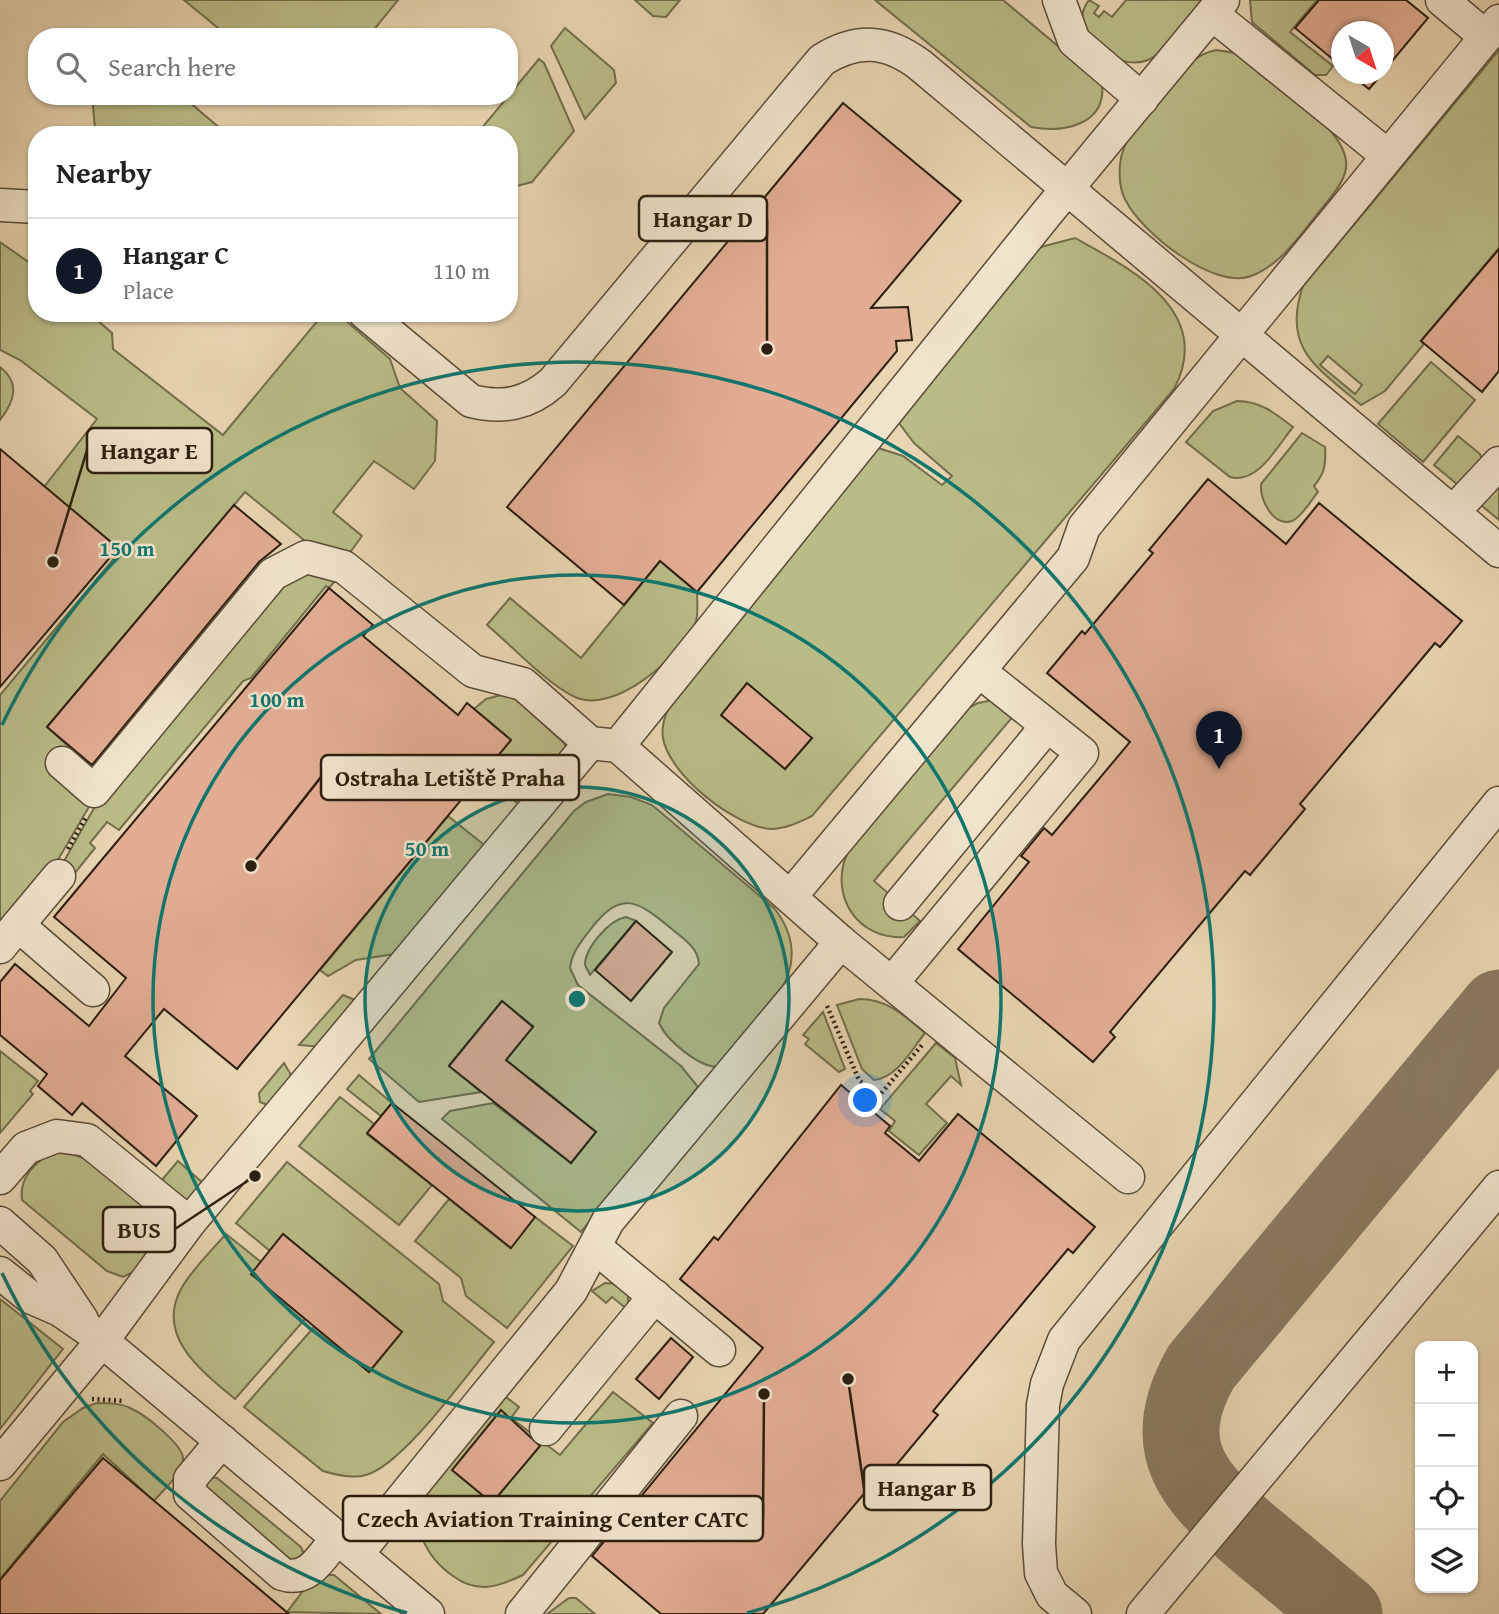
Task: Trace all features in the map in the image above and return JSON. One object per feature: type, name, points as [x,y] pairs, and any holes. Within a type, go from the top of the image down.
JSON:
[{"type":"lane","points":[[1059,0],[1074,41],[1142,99]]},
{"type":"lane","points":[[790,897],[1073,558],[1084,527],[1492,29],[1442,0]]},
{"type":"lane","points":[[0,1464],[95,1335],[604,744],[1218,7],[1388,156]]},
{"type":"lane","points":[[376,322],[471,401],[508,405],[534,397],[553,382],[822,60],[849,46],[881,45],[908,56],[1499,551]]},
{"type":"lane","points":[[0,205],[28,207]]},
{"type":"lane","points":[[1454,511],[1499,463]]},
{"type":"lane","points":[[62,763],[94,790],[263,584],[284,566],[306,557],[345,567],[473,671],[523,684],[604,744],[1128,1177]]},
{"type":"lane","points":[[892,983],[1082,753],[979,671]]},
{"type":"lane","points":[[900,904],[1047,726]]},
{"type":"lane","points":[[1074,1614],[1044,1583],[1039,1544],[1043,1405],[1049,1375],[1064,1340],[1499,803]]},
{"type":"lane","points":[[59,876],[9,936],[93,990]]},
{"type":"lane","points":[[222,1441],[190,1479],[190,1494],[282,1574],[292,1577],[310,1571],[347,1546],[572,1291],[608,1221],[841,942]]},
{"type":"lane","points":[[0,1178],[26,1147],[57,1136],[87,1140],[189,1223]]},
{"type":"lane","points":[[1143,1614],[1499,1187]]},
{"type":"lane","points":[[0,1223],[42,1260],[95,1335]]},
{"type":"lane","points":[[0,1247],[42,1281],[60,1310]]},
{"type":"lane","points":[[595,1247],[719,1350]]},
{"type":"lane","points":[[0,1273],[30,1297],[60,1310],[95,1335],[429,1614]]},
{"type":"lane","points":[[545,1429],[655,1296]]},
{"type":"lane","points":[[522,1614],[681,1416]]},
{"type":"path","points":[[59,876],[56,870],[95,801],[94,790]]},
{"type":"path","points":[[814,974],[859,1080],[878,1096],[941,1023]]},
{"type":"green space","points":[[184,0],[398,0],[375,28],[218,28]]},
{"type":"green space","points":[[635,0],[680,0],[666,17],[653,16]]},
{"type":"green space","points":[[875,0],[1003,0],[1102,83],[1102,97],[1098,108],[1081,123],[1069,127],[1031,127]]},
{"type":"green space","points":[[1089,0],[1099,6],[1094,13],[1099,17],[1104,11],[1112,17],[1126,0],[1203,0],[1162,50],[1148,60],[1135,62],[1122,61],[1109,55],[1097,47],[1088,36],[1083,25],[1083,12]]},
{"type":"green space","points":[[1250,0],[1317,0],[1290,32],[1331,64],[1331,69],[1326,75],[1315,75],[1252,22]]},
{"type":"green space","points":[[565,28],[614,70],[616,83],[585,119],[551,46]]},
{"type":"green space","points":[[1216,50],[1236,53],[1329,129],[1338,140],[1346,160],[1343,178],[1332,196],[1282,256],[1262,271],[1236,278],[1218,275],[1199,267],[1163,242],[1134,214],[1124,197],[1120,178],[1122,154],[1136,126],[1186,67],[1199,56]]},
{"type":"green space","points":[[1499,50],[1499,248],[1421,341],[1424,344],[1385,391],[1361,405],[1318,368],[1300,342],[1297,326],[1297,308],[1303,286]],"holes":[[[1328,356],[1362,385],[1355,394],[1320,365]]]},
{"type":"green space","points":[[539,59],[544,63],[574,131],[532,182],[518,186],[518,126],[483,126],[501,105],[518,105],[518,84]]},
{"type":"green space","points":[[93,105],[193,105],[217,126],[95,126]]},
{"type":"green space","points":[[1075,238],[1120,264],[1161,296],[1175,315],[1184,337],[1184,361],[1174,389],[812,816],[777,829],[756,826],[740,819],[690,783],[668,752],[663,738],[663,725],[679,687],[878,448],[903,456],[942,485],[952,476],[914,443],[899,423],[1024,264],[1041,247]],"holes":[[[722,715],[812,738],[785,769]]]},
{"type":"green space","points":[[0,242],[28,262],[28,322],[99,322],[112,333],[113,349],[223,435],[317,322],[347,322],[390,359],[400,388],[437,421],[435,461],[414,489],[374,461],[333,512],[362,536],[349,554],[315,549],[245,492],[47,727],[70,748],[54,767],[93,800],[49,875],[0,933],[0,695],[121,550],[44,487],[97,419],[20,360],[0,350]]},
{"type":"green space","points":[[1431,362],[1475,400],[1423,462],[1378,424]]},
{"type":"green space","points":[[0,367],[11,380],[13,393],[12,400],[0,420]]},
{"type":"green space","points":[[1237,401],[1260,406],[1293,427],[1266,462],[1250,475],[1240,478],[1230,477],[1186,442],[1213,411]]},
{"type":"green space","points":[[1302,433],[1325,447],[1324,468],[1314,486],[1318,492],[1299,516],[1285,522],[1269,511],[1261,484]]},
{"type":"green space","points":[[1458,436],[1480,454],[1483,463],[1458,485],[1434,465]]},
{"type":"green space","points":[[1499,476],[1499,520],[1481,505]]},
{"type":"green space","points":[[660,561],[697,592],[695,624],[661,666],[626,691],[608,698],[591,700],[575,697],[564,691],[487,625],[510,598],[581,658]]},
{"type":"green space","points":[[301,572],[329,576],[335,581],[329,588],[326,586],[251,678],[243,681],[119,830],[107,822],[90,843],[95,848],[70,879],[59,870],[98,801],[274,589]]},
{"type":"green space","points":[[501,695],[515,698],[565,744],[565,753],[527,801],[518,804],[482,775],[511,740],[474,709],[486,699]]},
{"type":"green space","points":[[996,701],[1015,714],[874,881],[920,921],[904,937],[873,931],[861,923],[845,900],[842,870],[847,854],[960,713],[978,703]]},
{"type":"green space","points":[[608,794],[631,797],[652,805],[774,908],[788,931],[792,953],[788,973],[779,993],[766,1012],[717,1067],[709,1066],[684,1051],[659,1023],[664,1008],[699,964],[696,953],[686,941],[650,912],[630,903],[612,908],[583,939],[570,968],[578,985],[681,1066],[698,1087],[581,1232],[442,1119],[450,1111],[493,1103],[571,1163],[596,1132],[532,1080],[491,1078],[533,1026],[502,1001],[449,1065],[481,1092],[419,1102],[369,1059],[574,811],[586,802]]},
{"type":"green space","points":[[448,816],[483,844],[484,853],[401,953],[356,960],[328,976],[320,970]]},
{"type":"green space","points":[[626,917],[636,921],[590,975],[585,965],[593,943],[612,923]]},
{"type":"green space","points":[[343,995],[355,1000],[323,1047],[299,1045]]},
{"type":"green space","points":[[859,999],[887,1005],[925,1033],[897,1068],[874,1080],[862,1069],[837,1005]]},
{"type":"green space","points":[[823,1012],[845,1069],[839,1072],[805,1044],[809,1039],[803,1035]]},
{"type":"green space","points":[[936,1043],[955,1058],[961,1085],[951,1076],[926,1104],[947,1123],[919,1155],[889,1131],[895,1121],[880,1109]]},
{"type":"green space","points":[[0,1051],[38,1081],[30,1091],[33,1094],[0,1133]]},
{"type":"green space","points":[[284,1063],[295,1082],[270,1106],[260,1102],[259,1093]]},
{"type":"green space","points":[[359,1075],[392,1103],[381,1116],[347,1089]]},
{"type":"green space","points":[[340,1097],[374,1124],[367,1134],[432,1185],[399,1225],[299,1146]]},
{"type":"green space","points":[[55,1153],[69,1153],[104,1163],[172,1225],[133,1272],[123,1277],[107,1271],[22,1200],[23,1184],[30,1171],[41,1160]]},
{"type":"green space","points":[[178,1161],[203,1183],[192,1203],[156,1187]]},
{"type":"green space","points":[[287,1162],[439,1284],[443,1301],[494,1342],[416,1437],[381,1468],[366,1475],[350,1477],[323,1471],[244,1407],[314,1327],[369,1372],[402,1332],[283,1234],[270,1251],[236,1223]]},
{"type":"green space","points":[[449,1199],[510,1248],[535,1217],[573,1246],[507,1328],[466,1296],[461,1278],[415,1241]]},
{"type":"green space","points":[[226,1234],[261,1262],[252,1274],[305,1319],[235,1399],[209,1377],[186,1352],[174,1323],[175,1306],[185,1282]]},
{"type":"green space","points":[[605,1283],[616,1284],[628,1293],[628,1310],[612,1297],[606,1303],[592,1291]]},
{"type":"green space","points":[[0,1299],[63,1349],[0,1429]]},
{"type":"green space","points":[[613,1392],[653,1423],[523,1575],[505,1583],[479,1587],[462,1582],[435,1560],[419,1527],[421,1504],[429,1487],[502,1394],[519,1407],[511,1418],[560,1455]]},
{"type":"green space","points":[[97,1403],[126,1406],[163,1431],[182,1455],[179,1472],[154,1501],[103,1454],[0,1579],[0,1501],[63,1422],[83,1408]]},
{"type":"green space","points":[[210,1477],[217,1478],[301,1547],[305,1556],[292,1561],[207,1491],[205,1483]]},
{"type":"green space","points":[[334,1575],[381,1614],[287,1612],[306,1587]]},
{"type":"green space","points":[[569,1598],[576,1598],[595,1614],[547,1614]]},
{"type":"building","points":[[1319,0],[1406,0],[1428,18],[1394,59],[1394,21],[1331,21],[1331,58],[1295,28]]},
{"type":"building","points":[[843,103],[961,201],[871,308],[908,307],[912,340],[896,341],[897,351],[697,592],[660,561],[624,605],[507,507]]},
{"type":"building","points":[[1499,249],[1499,371],[1482,392],[1421,341]]},
{"type":"building","points":[[0,449],[118,548],[0,687]]},
{"type":"building","points":[[1208,479],[1286,544],[1319,503],[1462,621],[1440,647],[1435,643],[1300,804],[1305,809],[1250,875],[1245,871],[1110,1032],[1115,1037],[1093,1062],[958,949],[1029,862],[1021,856],[1044,828],[1052,835],[1130,742],[1047,673],[1082,631],[1085,634],[1153,553],[1149,550]]},
{"type":"building","points":[[234,505],[281,544],[259,562],[92,765],[47,727]]},
{"type":"building","points":[[329,588],[373,625],[363,636],[458,715],[467,703],[511,740],[237,1069],[164,1009],[125,1056],[197,1116],[156,1166],[82,1103],[72,1115],[38,1086],[47,1074],[0,1035],[0,982],[15,964],[89,1026],[126,978],[54,917]]},
{"type":"building","points":[[747,683],[812,738],[785,769],[721,715]]},
{"type":"building","points":[[636,921],[672,952],[631,1001],[595,970]]},
{"type":"building","points":[[502,1001],[533,1027],[506,1060],[596,1132],[571,1163],[449,1066]]},
{"type":"building","points":[[841,1085],[890,1126],[885,1133],[919,1161],[958,1114],[1095,1227],[1073,1253],[1068,1249],[933,1411],[938,1415],[883,1481],[878,1477],[763,1614],[661,1614],[592,1556],[763,1348],[680,1279],[714,1237],[718,1240]]},
{"type":"building","points":[[392,1103],[535,1217],[511,1248],[367,1133]]},
{"type":"building","points":[[283,1234],[402,1332],[369,1372],[251,1274]]},
{"type":"building","points":[[671,1338],[693,1357],[659,1399],[636,1379]]},
{"type":"building","points":[[501,1410],[540,1446],[492,1503],[452,1470]]},
{"type":"building","points":[[103,1458],[289,1614],[0,1614],[0,1580]]},
{"type":"taxiway","points":[[1344,1614],[1236,1523],[1200,1486],[1182,1445],[1181,1422],[1187,1396],[1201,1367],[1499,1008]]},
{"type":"place","name":"Hangar D","points":[[767,349]]},
{"type":"place","name":"Hangar E","points":[[53,562]]},
{"type":"place","name":"Hangar C","points":[[1219,769]]},
{"type":"place","name":"Ostraha Letiště Praha","points":[[251,866]]},
{"type":"place","name":"BUS","points":[[255,1176]]},
{"type":"place","name":"Hangar B","points":[[848,1379]]},
{"type":"place","name":"Czech Aviation Training Center CATC","points":[[764,1394]]}]
